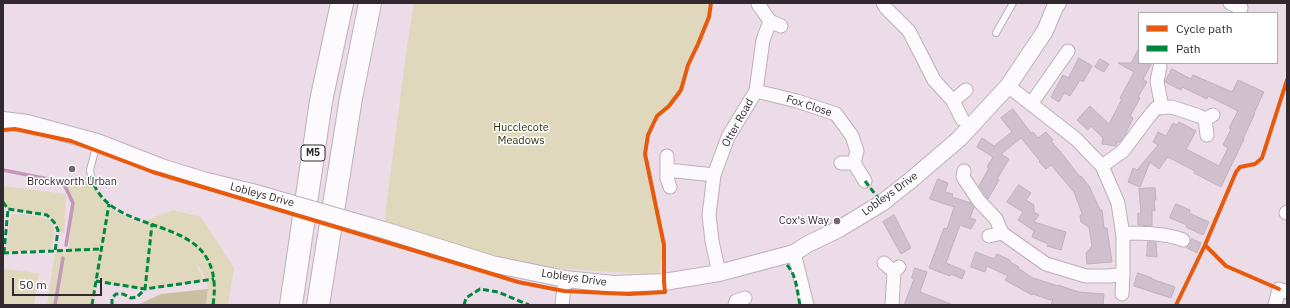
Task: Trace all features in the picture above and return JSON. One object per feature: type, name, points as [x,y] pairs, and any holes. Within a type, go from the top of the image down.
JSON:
[{"type":"highway","name":"M5","points":[[291,305],[321,101],[342,3]]},
{"type":"highway","name":"M5","points":[[318,305],[351,98],[370,3]]},
{"type":"street","points":[[884,3],[886,8],[909,32],[934,80],[953,101],[962,118]]},
{"type":"street","name":"Otter Road","points":[[719,273],[712,241],[709,215],[714,176],[728,136],[756,91],[762,40],[776,24],[758,4]]},
{"type":"street","name":"Lobleys Drive","points":[[3,120],[27,123],[97,142],[164,168],[384,230],[492,264],[565,279],[613,284],[664,282],[719,273],[794,254],[808,244],[839,229],[882,203],[959,139],[1008,86],[1045,31],[1053,4]]},
{"type":"street","points":[[1031,104],[1068,51]]},
{"type":"street","points":[[1160,67],[1157,81],[1162,108]]},
{"type":"street","points":[[1008,86],[1076,139],[1102,166],[1118,203],[1123,233],[1122,294]]},
{"type":"street","points":[[953,101],[966,90]]},
{"type":"street","name":"Fox Close","points":[[756,91],[836,114],[852,136],[857,151],[847,163],[865,181]]},
{"type":"street","points":[[1102,166],[1123,151],[1156,108],[1172,107],[1209,117],[1207,135]]},
{"type":"street","points":[[667,156],[667,170],[670,187]]},
{"type":"street","points":[[667,170],[714,176]]},
{"type":"street","points":[[964,171],[963,176],[969,187],[979,201],[996,219],[1002,233],[1046,264],[1086,276],[1110,276],[1123,274]]},
{"type":"street","points":[[988,236],[1002,233]]},
{"type":"street","points":[[1123,233],[1175,237],[1183,240]]},
{"type":"street","points":[[794,254],[808,305]]},
{"type":"street","points":[[884,263],[897,269],[892,305]]},
{"type":"street","points":[[562,305],[565,279]]},
{"type":"street","points":[[1275,305],[1279,289],[1287,292]]},
{"type":"lane","points":[[996,33],[1013,3]]},
{"type":"lane","points":[[90,176],[90,170],[97,142]]},
{"type":"green space","name":"Hucclecote Meadows","points":[[414,3],[711,3],[709,17],[688,65],[681,90],[676,99],[657,116],[648,135],[645,154],[664,245],[659,275],[492,264],[385,223],[407,46]]},
{"type":"green space","points":[[91,176],[98,192],[109,204],[108,213],[110,206],[115,211],[139,223],[173,210],[201,217],[234,268],[228,305],[206,305],[208,289],[207,284],[202,272],[196,263],[204,281],[145,289],[96,281],[92,305],[47,305],[55,252],[68,251],[73,203],[63,182]]},
{"type":"green space","points":[[3,186],[66,194],[64,234],[58,230],[54,222],[47,215],[8,209],[3,202]]},
{"type":"green space","points":[[11,214],[37,216],[49,221],[53,225],[54,231],[50,250],[6,251]]},
{"type":"green space","points":[[3,269],[39,273],[34,305],[3,305]]},
{"type":"shaded area","points":[[208,289],[206,305],[137,305],[161,294]]},
{"type":"building","points":[[1138,50],[1138,64],[1151,64],[1143,79],[1147,82],[1138,97],[1140,98],[1130,116],[1133,118],[1120,142],[1117,142],[1116,146],[1102,144],[1103,138],[1091,126],[1088,130],[1077,120],[1090,106],[1109,124],[1122,99],[1120,98],[1134,72],[1118,63],[1131,63]]},
{"type":"building","points":[[1079,58],[1092,66],[1083,82],[1080,80],[1070,96],[1064,93],[1059,102],[1051,97],[1063,75],[1068,78]]},
{"type":"building","points":[[1100,59],[1109,64],[1104,72],[1095,67]]},
{"type":"building","points":[[1172,69],[1191,79],[1193,75],[1232,92],[1238,80],[1264,92],[1221,187],[1168,157],[1159,169],[1150,162],[1140,187],[1128,182],[1133,168],[1137,170],[1158,145],[1153,142],[1158,132],[1166,136],[1173,123],[1177,125],[1179,122],[1196,131],[1186,149],[1219,166],[1228,148],[1223,145],[1231,129],[1229,128],[1238,111],[1208,96],[1207,99],[1182,87],[1181,90],[1165,82]]},
{"type":"building","points":[[1013,109],[1031,133],[1033,132],[1038,138],[1046,132],[1053,140],[1051,141],[1089,186],[1100,210],[1102,210],[1104,228],[1107,228],[1112,262],[1087,264],[1086,253],[1092,246],[1089,227],[1081,222],[1080,216],[1082,213],[1074,192],[1051,165],[1046,169],[1039,162],[1040,161],[1021,138],[1001,154],[1009,159],[997,179],[999,180],[988,199],[979,186],[993,157],[977,147],[982,138],[994,146],[1012,132],[1001,118]]},
{"type":"building","points":[[938,179],[948,183],[945,192],[953,194],[952,197],[971,203],[974,207],[970,218],[976,220],[971,229],[960,225],[946,263],[965,271],[962,279],[951,274],[950,276],[929,268],[944,228],[947,229],[954,207],[930,199]]},
{"type":"building","points":[[1019,185],[1031,193],[1026,200],[1034,205],[1034,212],[1039,215],[1034,222],[1066,232],[1061,250],[1047,246],[1048,244],[1032,237],[1034,231],[1018,220],[1023,212],[1007,202]]},
{"type":"building","points":[[1155,188],[1156,200],[1154,200],[1155,211],[1152,210],[1152,226],[1138,225],[1138,213],[1141,213],[1139,189]]},
{"type":"building","points":[[1176,204],[1190,210],[1189,213],[1209,222],[1203,235],[1186,227],[1187,225],[1170,218]]},
{"type":"building","points":[[894,215],[911,248],[901,254],[883,222]]},
{"type":"building","points":[[1192,239],[1201,243],[1197,253],[1187,248]]},
{"type":"building","points":[[1148,242],[1156,242],[1157,257],[1147,256]]},
{"type":"building","points":[[976,252],[994,259],[997,254],[1010,260],[1010,262],[1033,278],[1079,292],[1104,294],[1103,305],[1051,305],[1053,299],[1050,300],[1033,294],[1032,295],[1005,280],[1008,276],[987,266],[985,272],[971,267]]},
{"type":"building","points":[[915,268],[927,272],[920,292],[951,305],[904,305],[914,279],[912,278]]},
{"type":"building","points":[[1138,273],[1175,287],[1171,298],[1134,286]]},
{"type":"waterway","points":[[3,170],[63,182],[73,203],[66,245]]},
{"type":"waterway","points":[[55,305],[63,258]]},
{"type":"marked path","points":[[91,176],[102,197],[120,211],[141,221],[186,238],[203,252],[213,274],[213,305]]},
{"type":"marked path","points":[[865,181],[882,203]]},
{"type":"marked path","points":[[3,202],[8,209],[47,215],[54,222],[58,230],[55,252]]},
{"type":"marked path","points":[[92,305],[109,204]]},
{"type":"marked path","points":[[4,253],[8,209]]},
{"type":"marked path","points":[[112,305],[112,298],[116,294],[123,294],[131,298],[137,297],[145,289],[152,224]]},
{"type":"marked path","points":[[3,253],[102,249]]},
{"type":"marked path","points":[[787,265],[795,279],[800,305]]},
{"type":"marked path","points":[[96,281],[145,289],[214,279]]},
{"type":"marked path","points":[[464,305],[466,298],[480,289],[498,292],[529,305]]},
{"type":"cycle path","points":[[3,130],[15,129],[71,141],[153,172],[518,282],[564,291],[629,294],[665,292],[664,245],[645,154],[648,135],[657,116],[669,106],[681,90],[688,65],[709,17],[711,3]]},
{"type":"cycle path","points":[[1176,305],[1205,245],[1236,172],[1240,167],[1255,164],[1262,158],[1287,80]]},
{"type":"cycle path","points":[[1205,245],[1226,266],[1279,289]]},
{"type":"place","name":"Brockworth Urban","points":[[72,169]]},
{"type":"place","name":"Cox's Way","points":[[837,221]]}]
